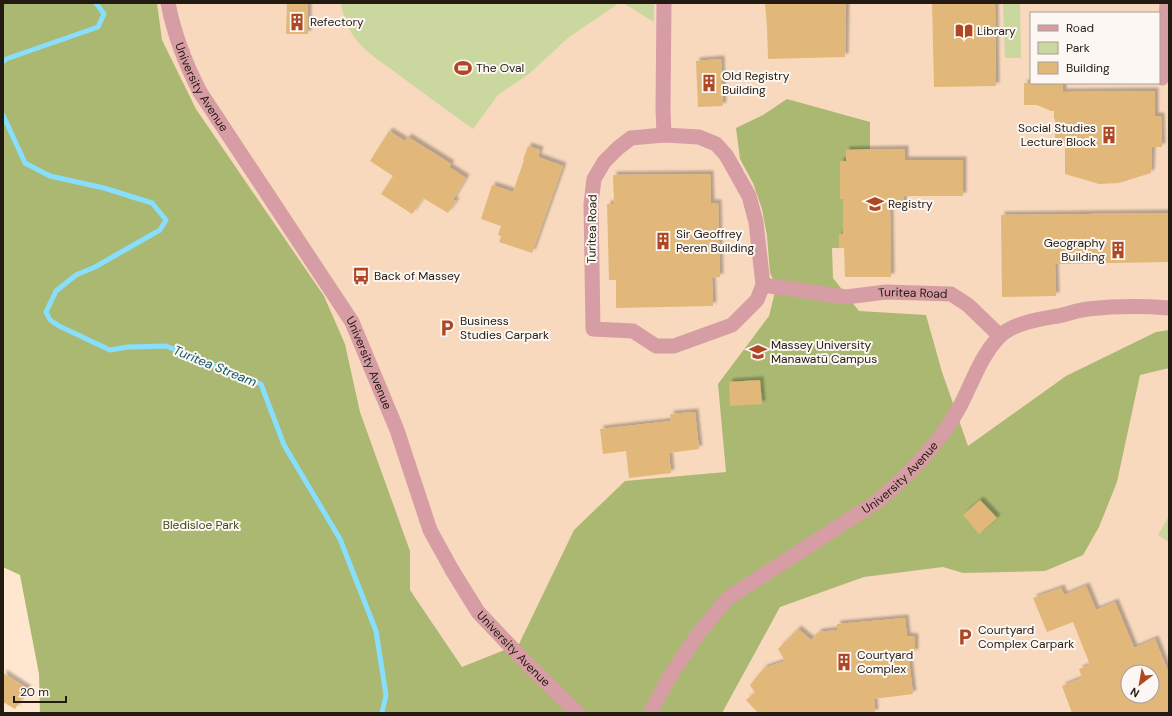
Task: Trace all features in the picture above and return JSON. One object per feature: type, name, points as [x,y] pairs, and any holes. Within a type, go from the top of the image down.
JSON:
[{"type":"street","name":"University Avenue","points":[[168,3],[176,37],[186,65],[200,92],[352,322],[396,430],[430,530],[452,570],[478,612],[530,667],[578,713]]},
{"type":"street","points":[[664,3],[664,135]]},
{"type":"street","points":[[1162,78],[1167,3]]},
{"type":"street","name":"Turitea Road","points":[[664,135],[699,137],[716,144],[726,155],[749,196],[756,222],[764,286],[757,300],[732,325],[674,346],[656,346],[634,331],[593,328],[591,204],[594,179],[604,162],[631,138],[664,135]]},
{"type":"street","name":"Turitea Road","points":[[764,286],[846,297],[886,292],[951,294],[968,305],[1000,336]]},
{"type":"street","name":"University Avenue","points":[[650,713],[669,678],[694,640],[728,598],[878,501],[900,483],[918,464],[949,425],[967,394],[981,362],[1000,336],[1014,327],[1032,320],[1086,309],[1141,306],[1169,308]]},
{"type":"shaded area","name":"Massey University Manawatū Campus","points":[[157,3],[1169,3],[1169,713],[432,713],[462,667],[410,590],[410,551],[360,412],[345,344],[324,296],[196,109],[162,40]]},
{"type":"green space","name":"Bledisloe Park","points":[[3,3],[157,3],[162,40],[196,109],[324,296],[345,344],[360,412],[410,551],[410,590],[462,667],[519,644],[574,530],[625,481],[726,472],[718,384],[769,316],[778,280],[773,279],[770,273],[767,236],[762,209],[753,183],[740,159],[736,128],[763,115],[787,99],[870,122],[870,149],[846,150],[846,161],[840,161],[840,198],[846,198],[843,234],[839,234],[839,248],[832,248],[833,278],[859,311],[926,315],[942,372],[968,446],[1066,376],[1156,332],[1169,330],[1169,368],[1140,375],[1117,482],[1099,527],[1083,555],[1045,571],[963,573],[943,567],[864,577],[780,607],[722,713],[40,713],[39,674],[20,575],[3,567]]},
{"type":"green space","name":"The Oval","points":[[341,3],[619,3],[568,38],[530,73],[498,95],[473,129],[369,53],[358,42],[349,29],[344,17]]},
{"type":"green space","points":[[623,3],[654,3],[654,22]]},
{"type":"green space","points":[[1003,3],[1020,3],[1021,58],[1005,58]]},
{"type":"green space","points":[[1169,516],[1169,542],[1158,535]]},
{"type":"building","name":"Refectory","points":[[287,3],[308,3],[308,34],[286,34]]},
{"type":"building","points":[[765,3],[846,3],[845,57],[768,59]]},
{"type":"building","name":"Library","points":[[932,3],[995,3],[996,86],[934,87]]},
{"type":"building","name":"Old Registry Building","points":[[721,59],[723,106],[698,107],[696,61]]},
{"type":"building","name":"Social Studies Lecture Block","points":[[1024,83],[1063,84],[1063,92],[1155,91],[1155,116],[1161,116],[1162,147],[1152,147],[1151,173],[1119,183],[1099,184],[1065,174],[1065,144],[1061,144],[1061,138],[1055,138],[1054,111],[1037,105],[1024,105]]},
{"type":"building","points":[[389,131],[405,141],[408,137],[451,164],[449,167],[466,178],[453,200],[456,201],[448,213],[423,198],[412,214],[381,194],[393,176],[370,161]]},
{"type":"building","points":[[528,146],[540,150],[538,157],[563,166],[532,253],[499,242],[501,236],[498,235],[501,226],[481,219],[492,185],[513,192]]},
{"type":"building","name":"Registry","points":[[905,149],[905,160],[963,160],[963,196],[903,196],[904,210],[890,210],[891,277],[845,277],[844,248],[839,248],[839,234],[843,234],[843,199],[840,199],[840,161],[846,161],[846,150]]},
{"type":"building","name":"Sir Geoffrey Peren Building","points":[[710,174],[711,203],[718,203],[720,277],[712,278],[713,306],[616,308],[616,280],[609,280],[607,204],[614,204],[613,175]]},
{"type":"building","name":"Geography Building","points":[[1169,213],[1169,262],[1055,264],[1056,296],[1002,297],[1001,215]]},
{"type":"building","points":[[760,380],[762,404],[730,406],[729,382]]},
{"type":"building","points":[[695,412],[699,449],[669,453],[671,473],[629,478],[626,451],[603,454],[600,429],[671,421],[670,414]]},
{"type":"building","points":[[980,500],[997,518],[979,534],[963,515]]},
{"type":"building","points":[[1086,586],[1096,610],[1115,602],[1134,648],[1155,639],[1169,674],[1169,713],[1072,713],[1062,686],[1082,678],[1079,669],[1090,665],[1073,622],[1047,632],[1033,598],[1061,588],[1064,595]]},
{"type":"building","name":"Courtyard Complex","points":[[905,618],[907,636],[915,637],[915,653],[908,652],[913,694],[874,699],[875,713],[758,713],[746,700],[755,693],[750,685],[764,668],[785,661],[778,649],[798,629],[811,640],[819,632],[837,630],[837,624]]},
{"type":"building","points":[[3,673],[28,689],[15,709],[3,702]]},
{"type":"waterway","name":"Turitea Stream","points":[[3,62],[6,59],[98,27],[104,14],[96,3]]},
{"type":"waterway","name":"Turitea Stream","points":[[3,115],[25,163],[50,176],[104,188],[152,203],[166,220],[160,230],[95,267],[76,275],[56,291],[46,312],[50,320],[59,326],[110,350],[128,347],[166,346],[261,384],[284,445],[340,539],[376,631],[386,695],[382,713]]},
{"type":"place","name":"Refectory","points":[[297,22]]},
{"type":"place","name":"Library","points":[[964,31]]},
{"type":"place","name":"The Oval","points":[[463,68]]},
{"type":"place","name":"Old Registry Building","points":[[709,83]]},
{"type":"place","name":"Social Studies Lecture Block","points":[[1109,135]]},
{"type":"place","name":"Registry","points":[[875,204]]},
{"type":"place","name":"Sir Geoffrey Peren Building","points":[[663,241]]},
{"type":"place","name":"Geography Building","points":[[1118,250]]},
{"type":"place","name":"Back of Massey","points":[[361,276]]},
{"type":"place","name":"Business Studies Carpark","points":[[447,328]]},
{"type":"place","name":"Massey University Manawatū Campus","points":[[758,352]]},
{"type":"place","name":"Courtyard Complex Carpark","points":[[965,637]]},
{"type":"place","name":"Courtyard Complex","points":[[844,662]]}]
